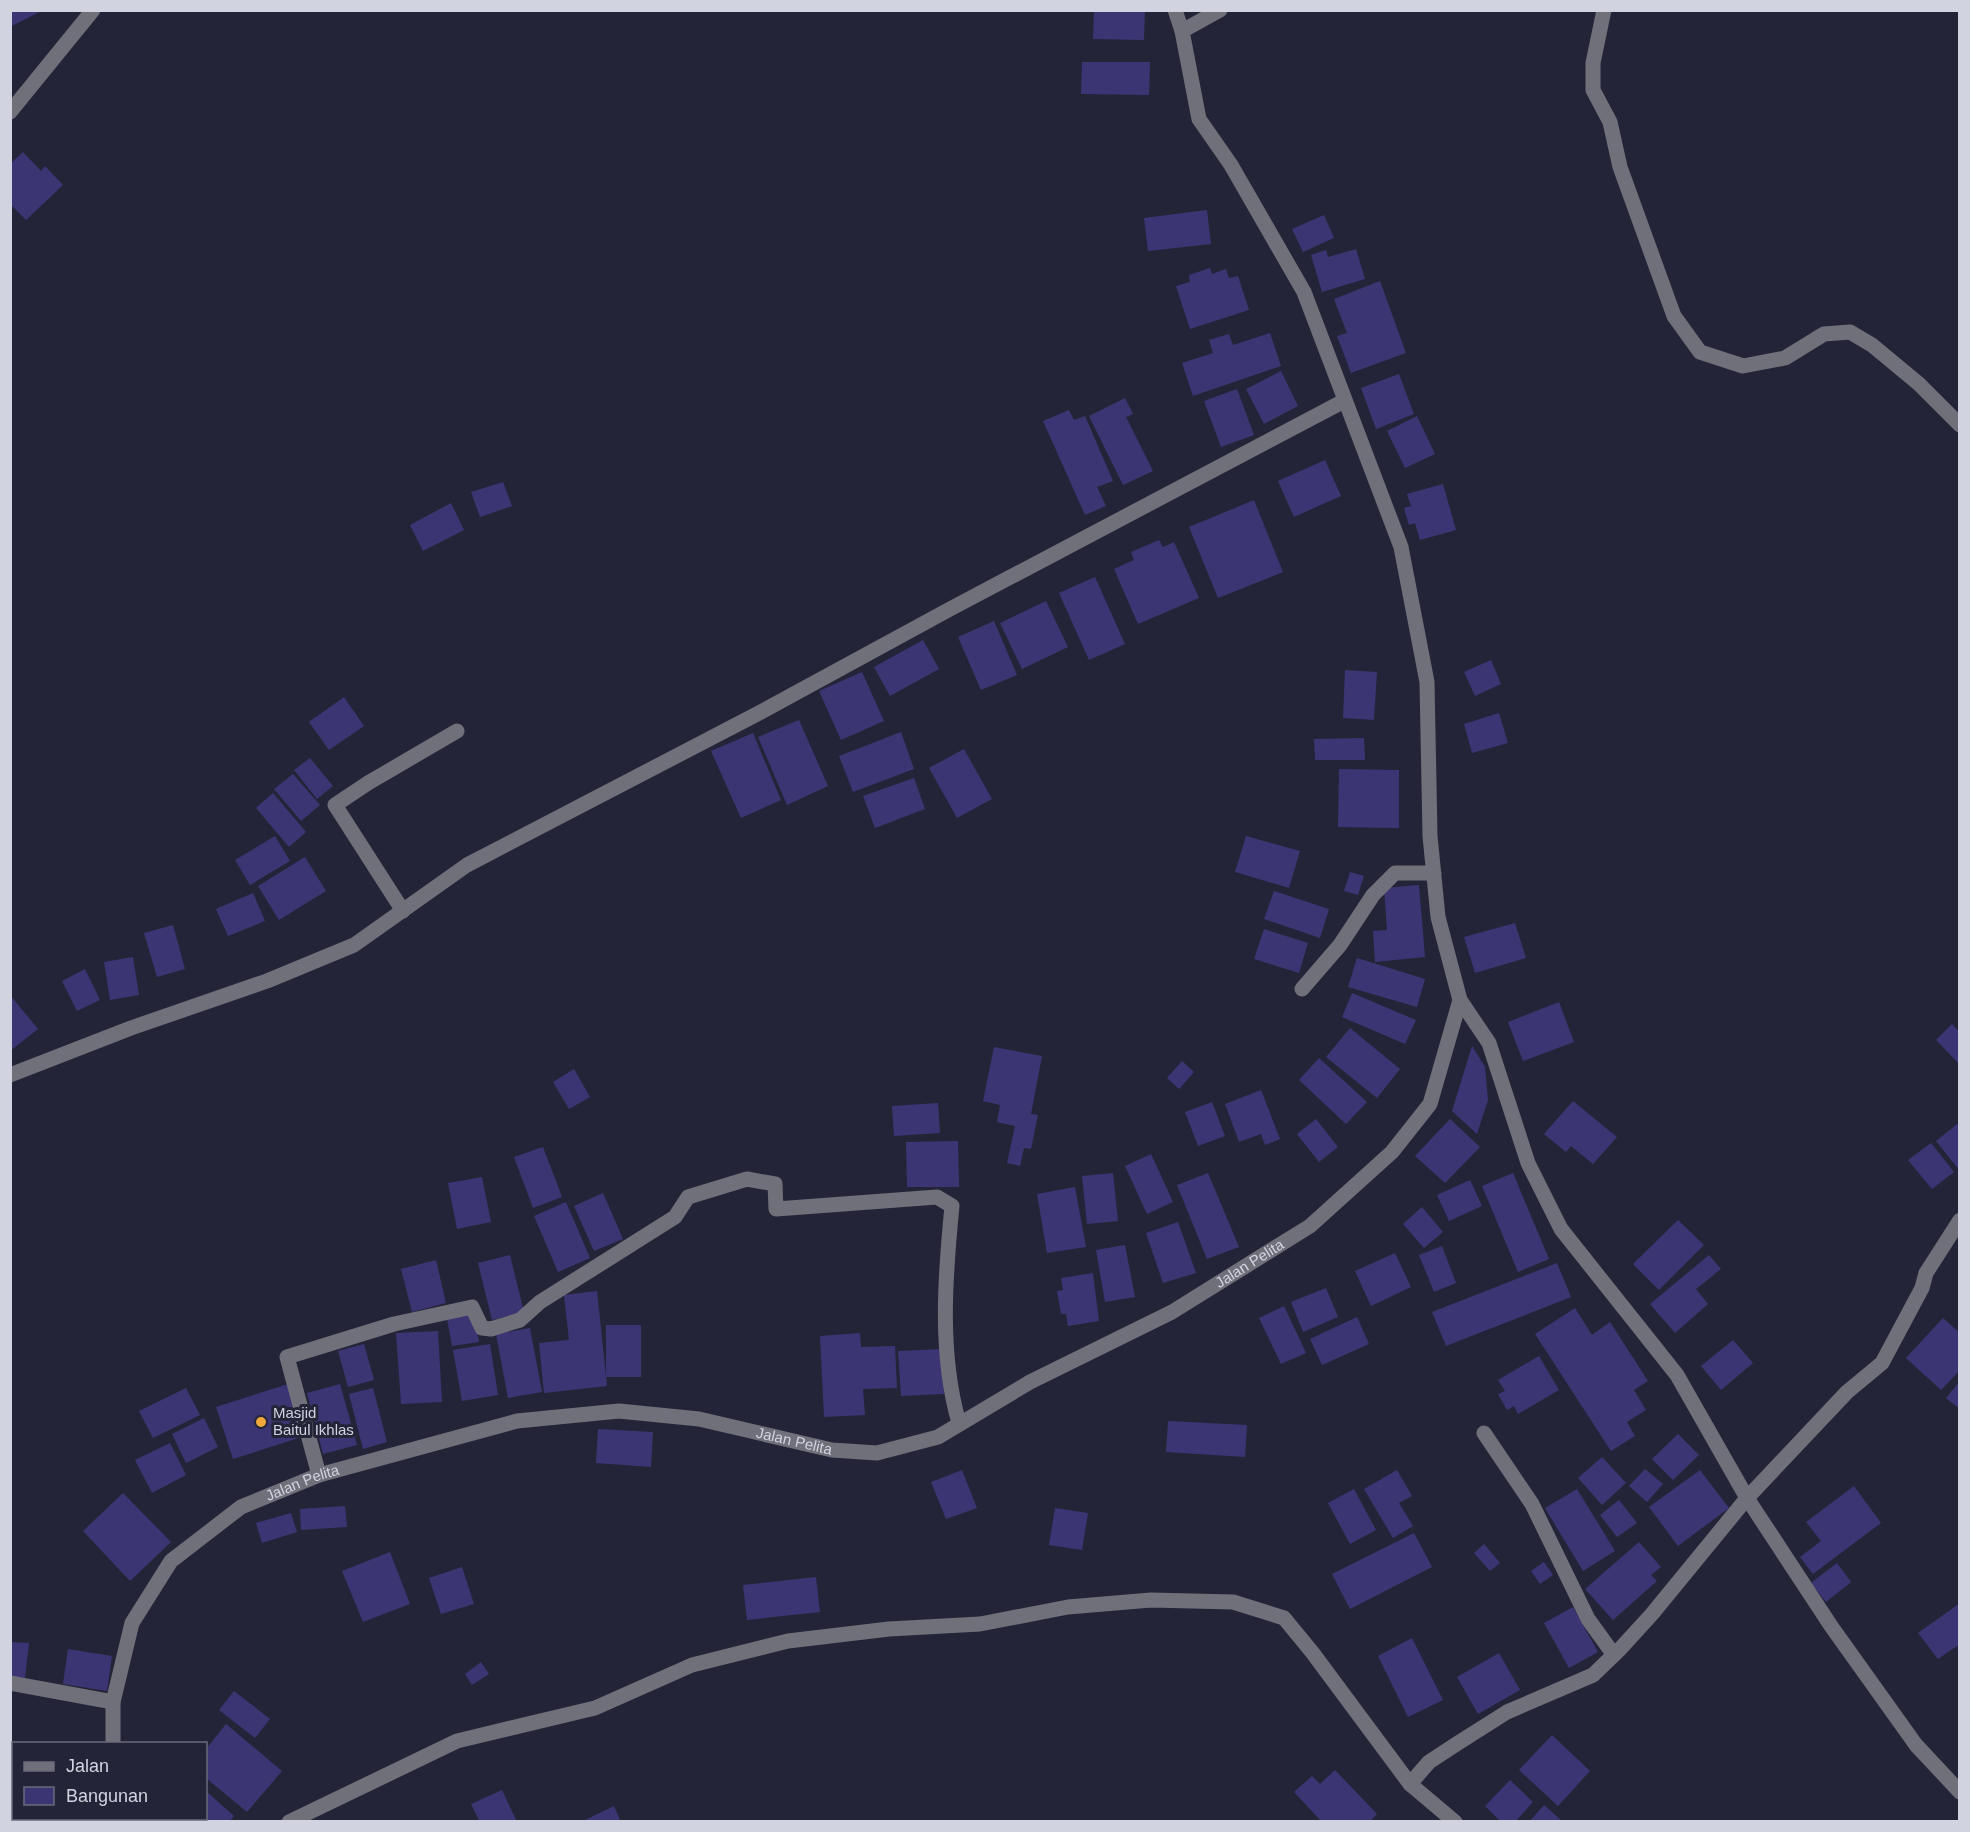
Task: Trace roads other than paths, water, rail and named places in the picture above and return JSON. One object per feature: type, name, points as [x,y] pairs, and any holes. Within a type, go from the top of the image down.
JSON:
[{"type":"street","points":[[10,112],[93,10]]},
{"type":"street","points":[[1175,10],[1182,31],[1198,119],[1231,165],[1304,292],[1401,547],[1427,682],[1430,836],[1438,917],[1460,1000],[1489,1043],[1528,1163],[1561,1229],[1677,1375],[1747,1498],[1831,1626],[1916,1745],[1959,1792]]},
{"type":"street","points":[[1182,31],[1220,10]]},
{"type":"street","points":[[1604,10],[1593,63],[1593,90],[1610,122],[1620,167],[1674,316],[1700,352],[1743,366],[1785,358],[1824,333],[1850,332],[1872,345],[1919,384],[1959,425]]},
{"type":"street","points":[[10,1075],[131,1028],[267,981],[343,950],[467,865],[759,713],[961,603],[1344,401]]},
{"type":"street","points":[[403,911],[335,805],[456,731]]},
{"type":"street","points":[[1302,989],[1340,945],[1374,895],[1395,873],[1434,873]]},
{"type":"street","name":"Jalan Pelita","points":[[113,1742],[114,1702],[132,1623],[171,1561],[242,1507],[319,1474],[517,1421],[619,1411],[699,1419],[832,1450],[876,1453],[938,1437],[1030,1382],[1172,1312],[1310,1226],[1392,1152],[1430,1104],[1460,1000]]},
{"type":"street","points":[[319,1474],[287,1357],[394,1324],[472,1307],[482,1328],[491,1329],[520,1320],[540,1302],[675,1217],[688,1197],[747,1179],[775,1184],[776,1209],[937,1197],[952,1206],[947,1252],[946,1333],[954,1403],[959,1423]]},
{"type":"street","points":[[1410,1784],[1429,1762],[1507,1712],[1593,1675],[1614,1655],[1652,1614],[1747,1498],[1847,1392],[1882,1363],[1922,1288],[1926,1274],[1959,1220]]},
{"type":"street","points":[[1484,1433],[1532,1504],[1588,1619],[1614,1655]]},
{"type":"street","points":[[290,1821],[457,1741],[595,1708],[692,1665],[788,1641],[889,1629],[980,1624],[1068,1607],[1151,1600],[1233,1602],[1284,1618],[1410,1784],[1455,1821]]},
{"type":"street","points":[[10,1683],[114,1702]]},
{"type":"place","name":"Masjid Baitul Ikhlas","points":[[261,1422]]}]
